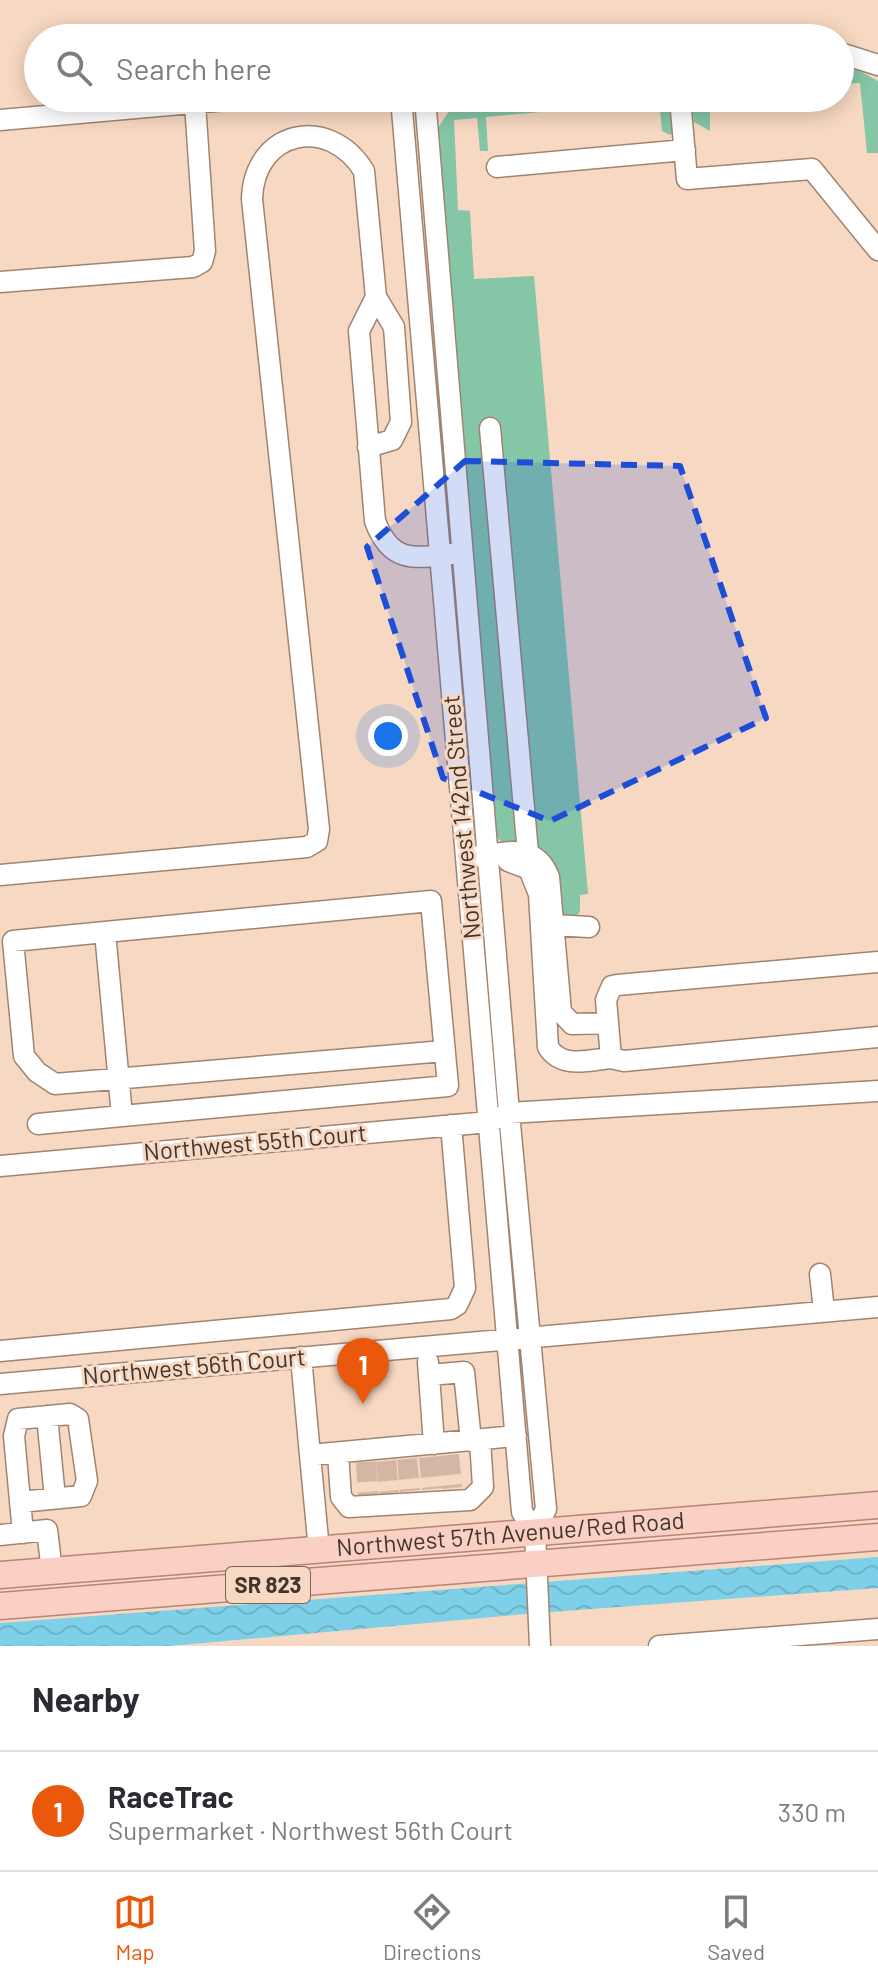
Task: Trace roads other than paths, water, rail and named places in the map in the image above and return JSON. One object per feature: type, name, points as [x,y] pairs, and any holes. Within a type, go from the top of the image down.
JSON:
[{"type":"main road","name":"Northwest 57th Avenue/Red Road","points":[[0,1575],[878,1505]]},
{"type":"main road","name":"Northwest 57th Avenue/Red Road","points":[[0,1606],[536,1570],[878,1537]]},
{"type":"street","points":[[854,57],[878,65]]},
{"type":"street","points":[[0,120],[92,112]]},
{"type":"street","points":[[0,282],[193,267],[202,262],[205,251],[196,112]]},
{"type":"street","name":"Northwest 142nd Street","points":[[402,112],[522,1512],[535,1532]]},
{"type":"street","name":"Northwest 142nd Street","points":[[426,112],[462,553],[493,854],[509,1113],[546,1509],[535,1532],[540,1646]]},
{"type":"street","points":[[681,112],[687,179],[812,169],[878,250]]},
{"type":"street","points":[[0,875],[307,847],[317,841],[319,829],[252,199],[253,179],[272,148],[287,140],[320,137],[337,142],[354,155],[364,171],[376,297],[394,327],[401,422],[392,440],[368,447]]},
{"type":"street","points":[[497,167],[685,150]]},
{"type":"street","points":[[376,297],[359,331],[375,521],[382,541],[395,552],[408,556],[462,553]]},
{"type":"street","points":[[490,428],[528,853]]},
{"type":"street","points":[[466,857],[507,850],[528,853],[544,865],[549,877],[561,1012],[572,1024],[578,1047],[570,1061]]},
{"type":"street","points":[[493,854],[529,869],[539,894],[548,1047],[553,1055],[570,1061],[611,1058],[624,1061],[878,1037]]},
{"type":"street","points":[[38,1124],[448,1086],[431,901],[13,941],[24,1056],[37,1072],[55,1084],[444,1051]]},
{"type":"street","points":[[433,928],[471,924]]},
{"type":"street","points":[[553,925],[589,927]]},
{"type":"street","points":[[105,932],[122,1116]]},
{"type":"street","points":[[611,1058],[606,1000],[612,986],[878,962]]},
{"type":"street","points":[[572,1024],[608,1023]]},
{"type":"street","points":[[509,1113],[878,1091]]},
{"type":"street","name":"Northwest 55th Court","points":[[0,1166],[489,1122],[509,1113]]},
{"type":"street","points":[[0,1351],[443,1312],[457,1305],[465,1288],[451,1125]]},
{"type":"street","points":[[820,1274],[824,1311]]},
{"type":"street","name":"Northwest 56th Court","points":[[0,1384],[878,1307]]},
{"type":"street","points":[[135,1340],[138,1372]]},
{"type":"street","points":[[427,1346],[438,1449]]},
{"type":"street","points":[[301,1357],[319,1550]]},
{"type":"street","points":[[338,1453],[341,1497],[349,1507],[389,1499],[442,1495],[470,1500],[483,1487],[464,1372],[429,1375]]},
{"type":"street","points":[[20,1502],[81,1496],[85,1490],[83,1440],[78,1419],[70,1414],[18,1419],[13,1427],[20,1502],[23,1533]]},
{"type":"street","points":[[47,1416],[55,1498]]},
{"type":"street","points":[[310,1455],[386,1454],[516,1436]]},
{"type":"street","points":[[0,1535],[47,1530],[52,1571]]},
{"type":"street","points":[[659,1646],[872,1635]]},
{"type":"water","points":[[878,1557],[878,1588],[537,1613],[169,1646],[0,1646],[0,1623]]},
{"type":"tunnel","points":[[449,1455],[452,1488]]},
{"type":"tunnel","points":[[429,1457],[432,1489]]},
{"type":"tunnel","points":[[407,1459],[410,1491]]},
{"type":"tunnel","points":[[386,1461],[389,1493]]},
{"type":"tunnel","points":[[366,1462],[368,1495]]},
{"type":"place","name":"RaceTrac","points":[[363,1404]]}]
